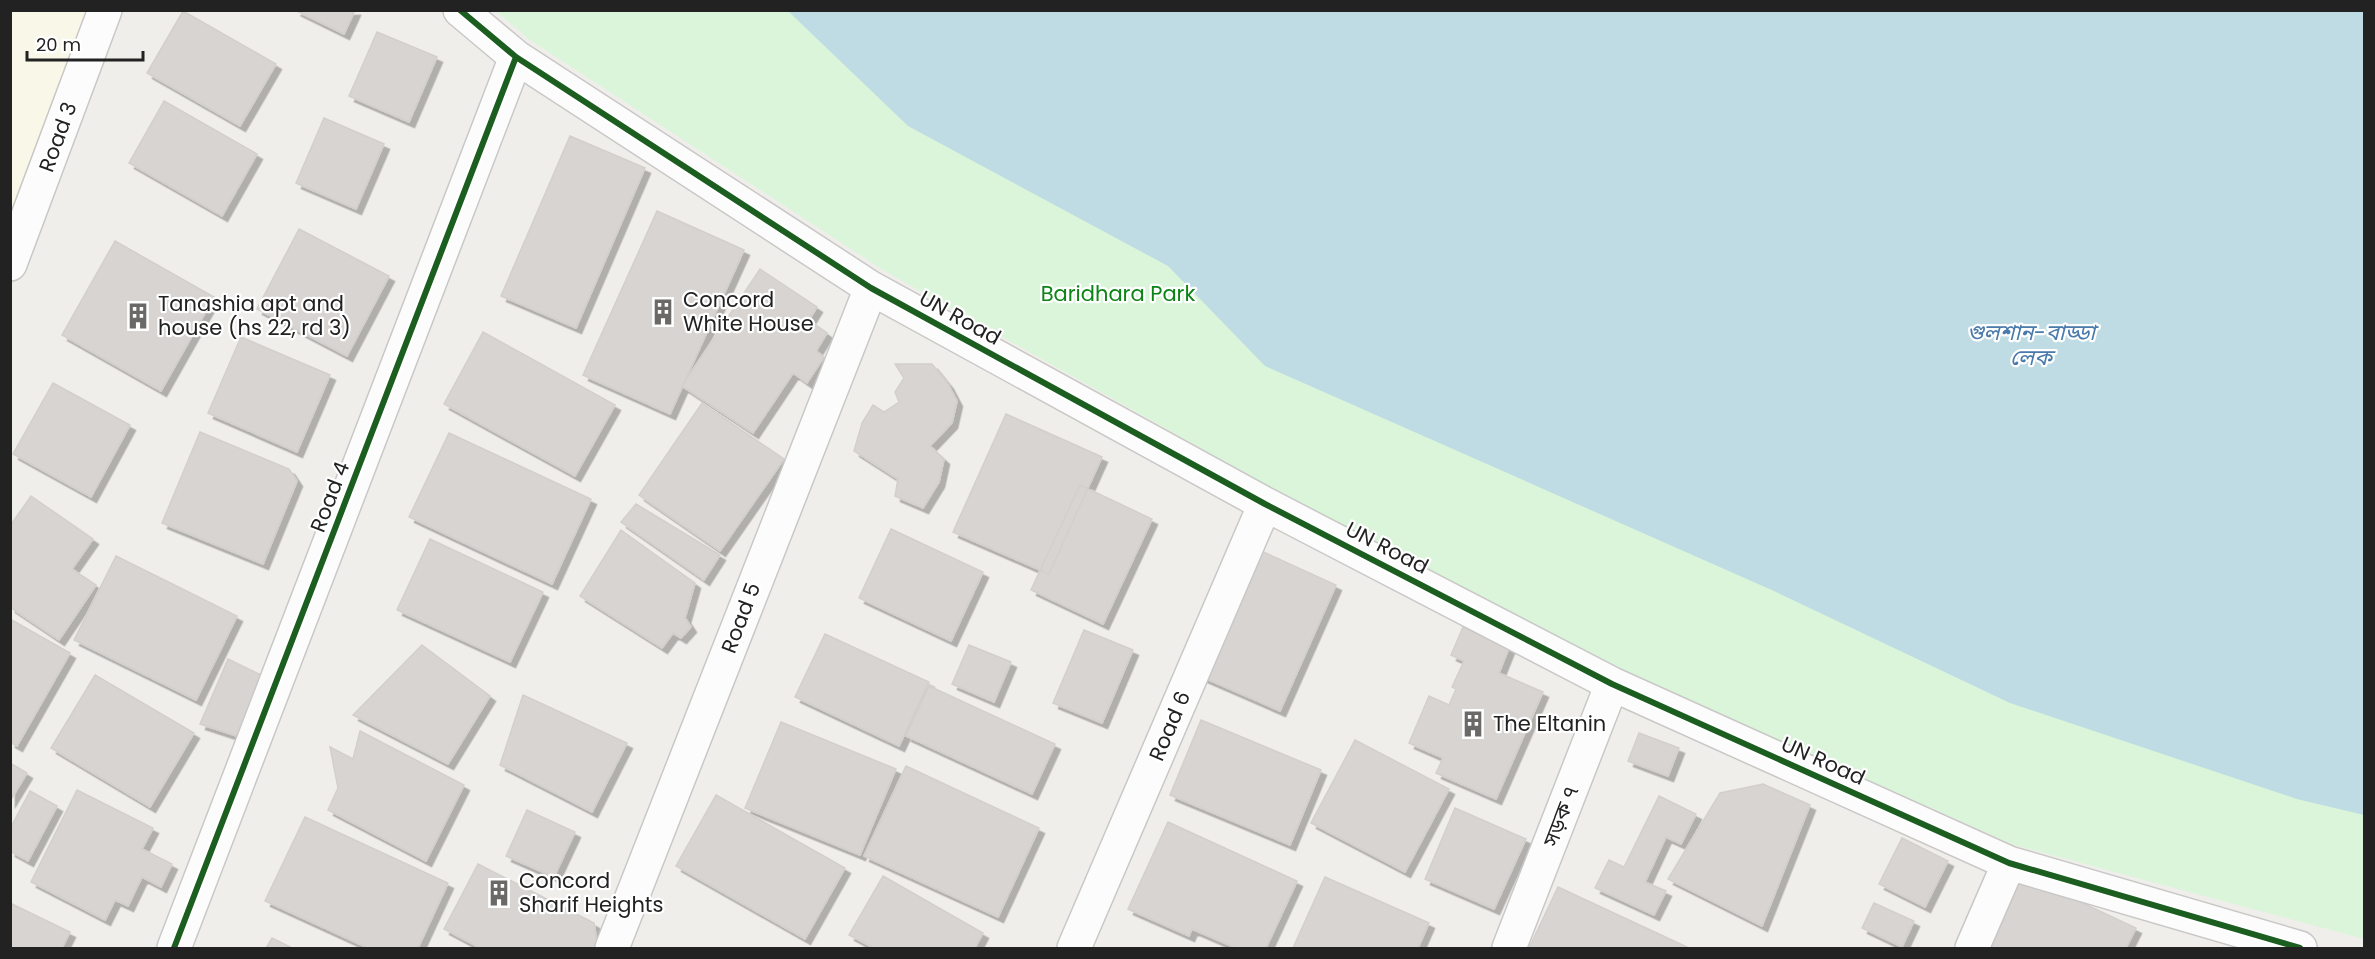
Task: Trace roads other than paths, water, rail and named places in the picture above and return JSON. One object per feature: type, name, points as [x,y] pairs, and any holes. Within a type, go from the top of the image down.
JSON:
[{"type":"street","name":"Road 3","points":[[10,264],[105,10]]},
{"type":"street","name":"UN Road","points":[[460,10],[516,57],[871,288],[1265,504],[1612,684],[2009,863],[2300,948]]},
{"type":"street","name":"Road 4","points":[[174,948],[516,57]]},
{"type":"street","name":"Road 5","points":[[612,948],[871,288]]},
{"type":"street","name":"Road 6","points":[[1074,948],[1265,504]]},
{"type":"street","name":"সড়ক ৭","points":[[1509,948],[1612,684]]},
{"type":"street","points":[[1972,948],[2009,863]]},
{"type":"water","name":"গুলশান-বাড্ডা লেক","points":[[788,11],[2364,11],[2364,815],[2297,799],[2010,703],[1774,591],[1265,366],[1168,266],[908,126]]},
{"type":"place","name":"Concord White House","points":[[663,312]]},
{"type":"place","name":"Tanashia apt and house (hs 22, rd 3)","points":[[138,316]]},
{"type":"place","name":"The Eltanin","points":[[1473,724]]},
{"type":"place","name":"Concord Sharif Heights","points":[[499,893]]},
{"type":"park label","name":"Baridhara Park","points":[[1118,294]]}]
